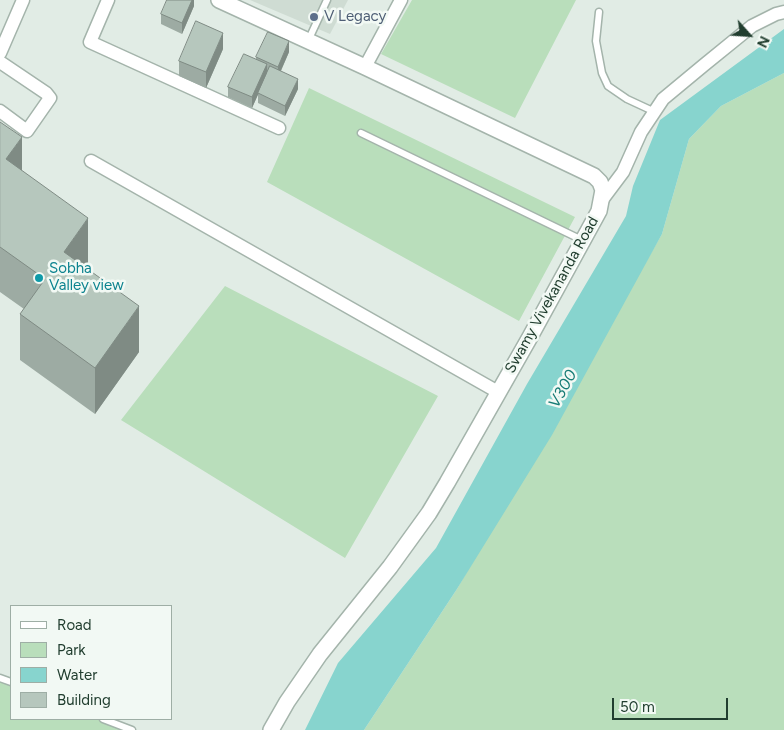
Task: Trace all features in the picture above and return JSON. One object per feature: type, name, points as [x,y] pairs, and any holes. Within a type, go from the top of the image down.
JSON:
[{"type":"street","points":[[0,53],[22,0]]},
{"type":"street","points":[[108,0],[90,42],[279,128]]},
{"type":"street","name":"Swamy Vivekananda Road","points":[[219,0],[594,176],[600,182],[603,190],[599,211],[429,513],[390,567],[320,654],[287,702],[271,730]]},
{"type":"street","points":[[365,67],[401,0]]},
{"type":"street","points":[[602,200],[623,172],[641,132],[663,99],[745,32],[776,14],[784,12]]},
{"type":"street","points":[[0,62],[46,93],[50,98],[24,134],[0,111]]},
{"type":"street","points":[[91,161],[498,392]]},
{"type":"lane","points":[[308,41],[328,0]]},
{"type":"lane","points":[[598,12],[596,41],[602,73],[608,86],[626,99],[655,112]]},
{"type":"lane","points":[[361,133],[583,240]]},
{"type":"lane","points":[[106,720],[132,730]]},
{"type":"shaded area","name":"V Legacy","points":[[250,0],[348,0],[330,34]]},
{"type":"green space","points":[[412,0],[576,0],[515,118],[381,54]]},
{"type":"green space","points":[[784,73],[784,730],[364,730],[457,589],[662,234],[689,139],[721,106]]},
{"type":"green space","points":[[309,88],[575,217],[519,321],[267,182]]},
{"type":"green space","points":[[225,286],[438,396],[345,558],[121,420]]},
{"type":"green space","points":[[0,675],[10,679],[10,720],[105,720],[129,730],[0,730]]},
{"type":"water","name":"V300","points":[[784,29],[784,73],[721,106],[689,139],[662,234],[552,435],[457,589],[364,730],[305,730],[338,663],[436,548],[527,384],[626,216],[633,186],[660,120]]},
{"type":"building","points":[[167,0],[192,0],[182,23],[161,14]]},
{"type":"building","points":[[196,21],[223,33],[206,72],[179,61]]},
{"type":"building","points":[[268,32],[289,41],[278,67],[256,57]]},
{"type":"building","points":[[244,54],[267,64],[252,97],[228,87]]},
{"type":"building","points":[[270,66],[298,79],[285,106],[258,93]]},
{"type":"building","points":[[0,122],[22,137],[6,159],[88,218],[64,252],[139,306],[95,368],[20,314],[45,279],[0,247]]},
{"type":"place","name":"V Legacy","points":[[314,17]]},
{"type":"place","name":"Sobha Valley view","points":[[39,278]]}]
